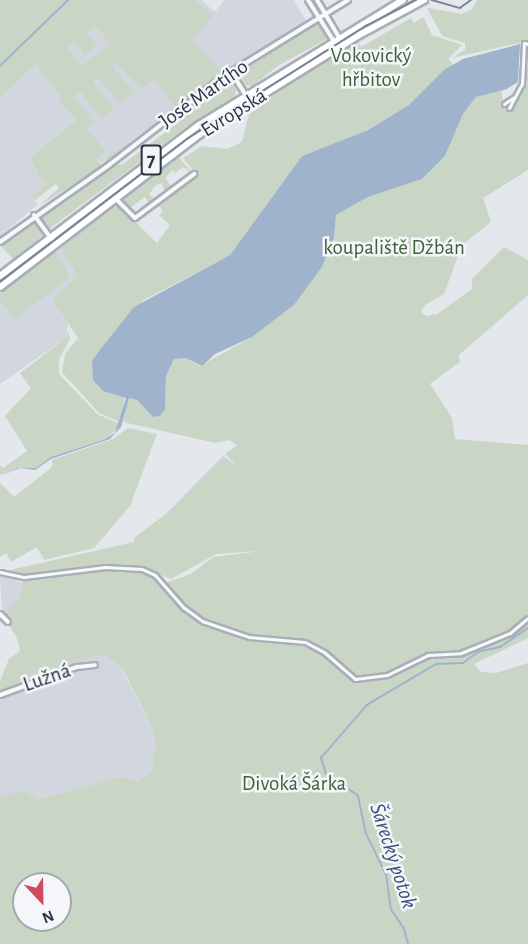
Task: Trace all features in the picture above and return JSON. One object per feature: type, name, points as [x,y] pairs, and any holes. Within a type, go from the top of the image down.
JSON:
[{"type":"main road","name":"Evropská","points":[[0,276],[180,138],[245,95],[403,0]]},
{"type":"main road","name":"Evropská","points":[[0,287],[176,150],[341,46],[424,0]]},
{"type":"street","points":[[308,0],[341,46]]},
{"type":"street","points":[[316,0],[336,39]]},
{"type":"street","name":"José Martího","points":[[0,242],[34,215],[110,165],[231,71],[348,0]]},
{"type":"street","points":[[509,108],[522,84],[524,43],[528,44]]},
{"type":"street","points":[[524,53],[528,49]]},
{"type":"street","points":[[231,71],[250,103]]},
{"type":"street","points":[[504,104],[513,98]]},
{"type":"street","points":[[115,197],[135,218],[194,174]]},
{"type":"street","points":[[34,215],[56,245]]},
{"type":"street","points":[[0,572],[24,577],[105,567],[142,569],[155,575],[178,602],[202,621],[249,637],[305,642],[324,652],[355,679],[387,675],[428,655],[461,653],[510,633],[528,618]]},
{"type":"street","points":[[0,614],[8,622]]},
{"type":"street","name":"Lužná","points":[[0,695],[68,669],[95,665]]},
{"type":"shaded area","points":[[105,0],[201,0],[215,12],[224,0],[293,0],[307,22],[223,73],[101,163],[67,128],[30,157],[41,181],[47,183],[31,196],[38,204],[0,236],[0,98]]},
{"type":"shaded area","points":[[61,248],[77,275],[52,300],[68,324],[66,338],[0,384],[0,294]]},
{"type":"shaded area","points":[[0,574],[22,583],[19,598],[2,614]]},
{"type":"shaded area","points":[[103,655],[119,664],[151,725],[157,750],[153,752],[152,772],[138,781],[120,777],[38,799],[9,795],[0,798],[0,693],[19,685],[20,679]]},
{"type":"green space","points":[[0,0],[195,0],[213,16],[193,41],[224,73],[103,165],[108,156],[140,136],[174,106],[154,79],[141,89],[115,61],[113,67],[134,94],[121,104],[96,76],[93,82],[114,109],[102,119],[81,92],[74,96],[94,124],[89,127],[84,125],[106,152],[96,158],[102,166],[39,206],[59,188],[56,184],[35,200],[31,196],[47,183],[41,181],[30,157],[77,120],[60,102],[61,96],[36,64],[0,98]],"holes":[[[97,26],[110,44],[81,66],[66,47],[74,41],[85,55],[97,46],[87,33]]]},
{"type":"green space","points":[[477,0],[528,0],[528,43],[520,43],[522,62],[519,43],[452,58],[465,50],[465,43],[442,36],[427,8],[462,14],[471,10]]},
{"type":"green space","name":"Vokovický hřbitov","points":[[423,17],[432,35],[462,45],[448,59],[453,64],[409,105],[368,130],[302,156],[230,255],[142,301],[120,422],[99,413],[62,372],[65,354],[78,338],[52,300],[77,275],[61,248],[112,207],[120,207],[157,243],[170,225],[159,215],[163,212],[160,207],[154,208],[197,175],[183,158],[202,146],[227,149],[242,142],[249,114],[292,82],[357,42],[361,47],[411,18],[414,23]]},
{"type":"green space","points":[[317,22],[329,38],[279,65],[252,86],[245,85],[239,70],[251,66],[250,63],[272,49],[274,52],[273,49],[284,42],[286,45],[285,41]]},
{"type":"green space","name":"Divoká Šárka","points":[[528,50],[528,170],[483,198],[491,222],[462,245],[444,294],[425,305],[421,312],[427,316],[437,314],[472,289],[472,279],[504,247],[528,260],[528,295],[459,355],[460,362],[430,384],[452,418],[455,439],[528,445],[528,638],[474,664],[481,672],[496,673],[528,663],[528,944],[0,944],[0,798],[22,791],[38,799],[120,777],[138,781],[152,772],[153,752],[157,750],[151,725],[127,677],[119,664],[103,655],[20,679],[19,685],[0,693],[0,681],[9,659],[20,651],[17,638],[2,614],[19,598],[23,579],[96,569],[135,569],[153,576],[179,602],[166,585],[168,582],[191,574],[213,557],[261,551],[216,554],[171,579],[146,569],[103,565],[24,575],[10,570],[134,542],[135,537],[167,513],[223,456],[238,467],[225,454],[237,446],[230,440],[215,443],[123,422],[128,398],[137,400],[153,417],[165,409],[166,376],[174,359],[186,358],[200,366],[252,337],[294,305],[322,267],[334,238],[336,215],[368,197],[422,179],[445,156],[463,114],[476,97],[501,89],[503,102],[510,108],[527,84],[523,82]]},
{"type":"green space","points":[[228,77],[236,89],[235,96],[185,128],[49,229],[41,217],[43,212],[113,165],[123,164],[179,122],[183,112]]},
{"type":"green space","points":[[179,157],[191,172],[183,167],[175,173],[173,170],[165,178],[172,187],[165,193],[162,183],[156,185],[149,194],[153,198],[159,197],[145,208],[148,202],[145,197],[131,207],[135,212],[141,211],[132,213],[123,199]]},
{"type":"green space","points":[[32,221],[42,231],[42,236],[13,259],[0,245]]},
{"type":"green space","points":[[55,251],[70,277],[15,319],[0,300],[0,294]]},
{"type":"green space","points":[[68,331],[70,339],[59,359],[59,374],[97,414],[120,424],[118,429],[103,440],[51,457],[36,468],[18,468],[0,475],[0,465],[3,468],[27,451],[5,416],[31,388],[20,373],[66,338]]},
{"type":"green space","points":[[128,428],[157,434],[130,506],[94,548],[44,560],[37,547],[11,562],[6,553],[0,557],[0,483],[14,497],[52,467],[52,460],[113,439]]},
{"type":"water","points":[[520,44],[518,82],[507,89],[476,97],[463,114],[445,156],[422,179],[368,197],[336,215],[334,238],[322,267],[294,305],[252,337],[215,354],[202,366],[186,358],[174,359],[166,376],[165,409],[160,416],[153,417],[137,400],[129,398],[121,427],[110,439],[51,459],[35,470],[20,468],[36,468],[51,457],[103,440],[115,433],[126,398],[103,391],[93,380],[92,361],[134,307],[230,255],[302,156],[368,130],[409,105],[444,70],[463,59]]},
{"type":"waterway","points":[[0,66],[68,0]]},
{"type":"waterway","name":"Šárecký potok","points":[[408,944],[404,929],[391,910],[386,875],[366,834],[358,796],[326,774],[321,758],[367,705],[436,664],[463,663],[478,652],[500,647],[528,628]]},
{"type":"tram line","points":[[0,282],[187,139],[366,26],[416,0]]},
{"type":"tram line","points":[[432,0],[460,8],[471,0]]},
{"type":"park label","name":"koupaliště Džbán","points":[[394,248]]}]
